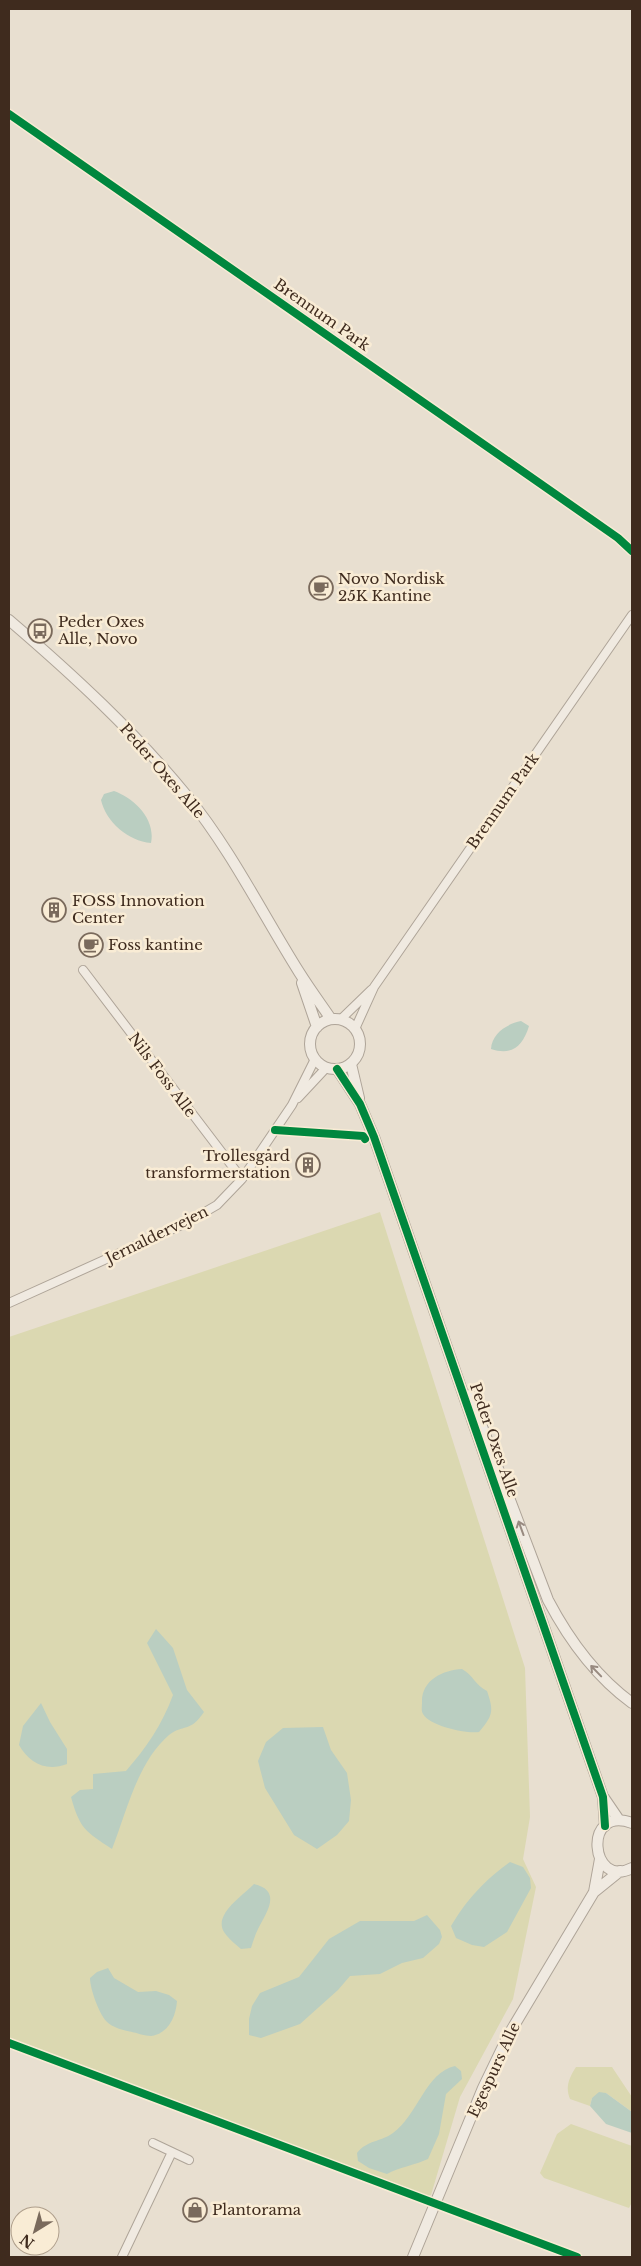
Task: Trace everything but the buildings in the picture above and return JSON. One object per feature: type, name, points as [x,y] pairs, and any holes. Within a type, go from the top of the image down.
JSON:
[{"type":"street","name":"Brennum Park","points":[[9,114],[618,538],[632,551]]},
{"type":"street","name":"Brennum Park","points":[[618,538],[632,543]]},
{"type":"street","name":"Brennum Park","points":[[355,1029],[374,987],[632,615]]},
{"type":"street","name":"Peder Oxes Alle","points":[[9,620],[54,658],[117,719],[187,796],[227,851],[299,973],[335,1019]]},
{"type":"street","name":"Nils Foss Alle","points":[[83,970],[242,1179]]},
{"type":"street","name":"Peder Oxes Alle","points":[[299,973],[317,1027]]},
{"type":"street","name":"Brennum Park","points":[[335,1019],[374,987]]},
{"type":"street","points":[[335,1019],[355,1029],[360,1040],[360,1047],[356,1058],[351,1064],[338,1069],[326,1068],[315,1059],[310,1043],[317,1027],[335,1019]]},
{"type":"street","name":"Jernaldervejen","points":[[9,1303],[202,1216],[217,1205],[242,1179],[292,1105],[315,1059]]},
{"type":"street","name":"Peder Oxes Alle","points":[[351,1064],[360,1104],[448,1350],[603,1797],[605,1826]]},
{"type":"street","name":"Jernaldervejen","points":[[292,1105],[326,1068]]},
{"type":"street","name":"Peder Oxes Alle","points":[[338,1069],[360,1104]]},
{"type":"street","points":[[448,1350],[478,1412],[552,1608],[588,1662],[604,1680],[632,1703]]},
{"type":"street","name":"Peder Oxes Alle","points":[[603,1797],[619,1820]]},
{"type":"street","points":[[605,1826],[619,1820],[632,1823]]},
{"type":"street","name":"Egespurs Alle","points":[[594,1892],[600,1859],[596,1841],[605,1826]]},
{"type":"street","points":[[600,1859],[605,1865],[620,1870],[632,1868]]},
{"type":"street","name":"Egespurs Alle","points":[[413,2257],[494,2065],[540,1979],[594,1892],[620,1870]]},
{"type":"street","points":[[153,2143],[189,2160]]},
{"type":"street","points":[[122,2257],[172,2152]]},
{"type":"shaded area","points":[[114,791],[136,804],[147,818],[152,834],[151,843],[134,839],[126,834],[108,816],[101,800],[104,794]]},
{"type":"shaded area","points":[[521,1021],[529,1026],[527,1033],[516,1048],[505,1051],[491,1049],[494,1038],[501,1030]]},
{"type":"shaded area","points":[[380,1212],[525,1668],[530,1817],[523,1859],[536,1887],[513,1999],[460,2097],[431,2195],[425,2197],[9,2039],[9,1337]]},
{"type":"shaded area","points":[[156,1629],[173,1648],[187,1690],[204,1712],[195,1723],[169,1735],[149,1759],[134,1788],[112,1849],[95,1838],[81,1823],[71,1797],[80,1790],[93,1789],[93,1774],[126,1771],[147,1745],[159,1726],[173,1695],[147,1643]]},
{"type":"shaded area","points":[[462,1669],[487,1691],[489,1698],[490,1717],[479,1732],[457,1730],[440,1725],[427,1718],[422,1711],[423,1695],[429,1682],[441,1674]]},
{"type":"shaded area","points":[[41,1703],[50,1722],[67,1749],[67,1764],[52,1767],[39,1764],[28,1757],[19,1745],[23,1726]]},
{"type":"shaded area","points":[[323,1727],[331,1750],[347,1773],[351,1800],[349,1821],[337,1835],[317,1849],[294,1835],[265,1788],[258,1761],[266,1742],[283,1728]]},
{"type":"shaded area","points":[[510,1862],[523,1867],[530,1878],[531,1888],[507,1932],[484,1947],[472,1945],[456,1938],[451,1926],[470,1898],[484,1883]]},
{"type":"shaded area","points":[[254,1884],[263,1887],[268,1892],[270,1903],[251,1948],[241,1949],[224,1932],[223,1918],[231,1905]]},
{"type":"shaded area","points":[[427,1915],[440,1930],[442,1937],[439,1944],[423,1958],[402,1963],[380,1974],[350,1976],[338,1990],[300,2024],[261,2038],[249,2035],[249,2019],[252,2006],[260,1993],[299,1977],[329,1939],[360,1921],[414,1921]]},
{"type":"shaded area","points":[[108,1968],[114,1978],[138,1992],[156,1991],[169,1995],[177,2001],[173,2019],[162,2032],[149,2036],[118,2028],[106,2021],[95,2001],[90,1978],[97,1972]]},
{"type":"shaded area","points":[[455,2066],[461,2071],[462,2079],[446,2094],[439,2134],[428,2159],[387,2174],[369,2168],[358,2161],[357,2153],[361,2149],[393,2133],[409,2116],[436,2077],[445,2070]]},
{"type":"shaded area","points":[[576,2067],[612,2067],[632,2097],[632,2112],[606,2093],[592,2098],[590,2106],[570,2099],[568,2083]]},
{"type":"shaded area","points":[[599,2092],[606,2093],[632,2112],[632,2133],[606,2124],[590,2106],[592,2098]]},
{"type":"shaded area","points":[[571,2124],[632,2146],[632,2202],[629,2208],[544,2178],[540,2173],[557,2134]]},
{"type":"cycle path","points":[[9,114],[618,538],[632,551]]},
{"type":"cycle path","points":[[337,1069],[360,1104],[374,1137],[603,1797],[605,1826]]},
{"type":"cycle path","points":[[275,1130],[363,1136],[365,1139]]},
{"type":"cycle path","points":[[9,2043],[577,2257]]},
{"type":"place","name":"Novo Nordisk 25K Kantine","points":[[321,588]]},
{"type":"place","name":"Peder Oxes Alle, Novo","points":[[40,631]]},
{"type":"place","name":"FOSS Innovation Center","points":[[54,910]]},
{"type":"place","name":"Foss kantine","points":[[91,945]]},
{"type":"place","name":"Trollesgård transformerstation","points":[[308,1165]]},
{"type":"place","name":"Plantorama","points":[[195,2210]]}]
